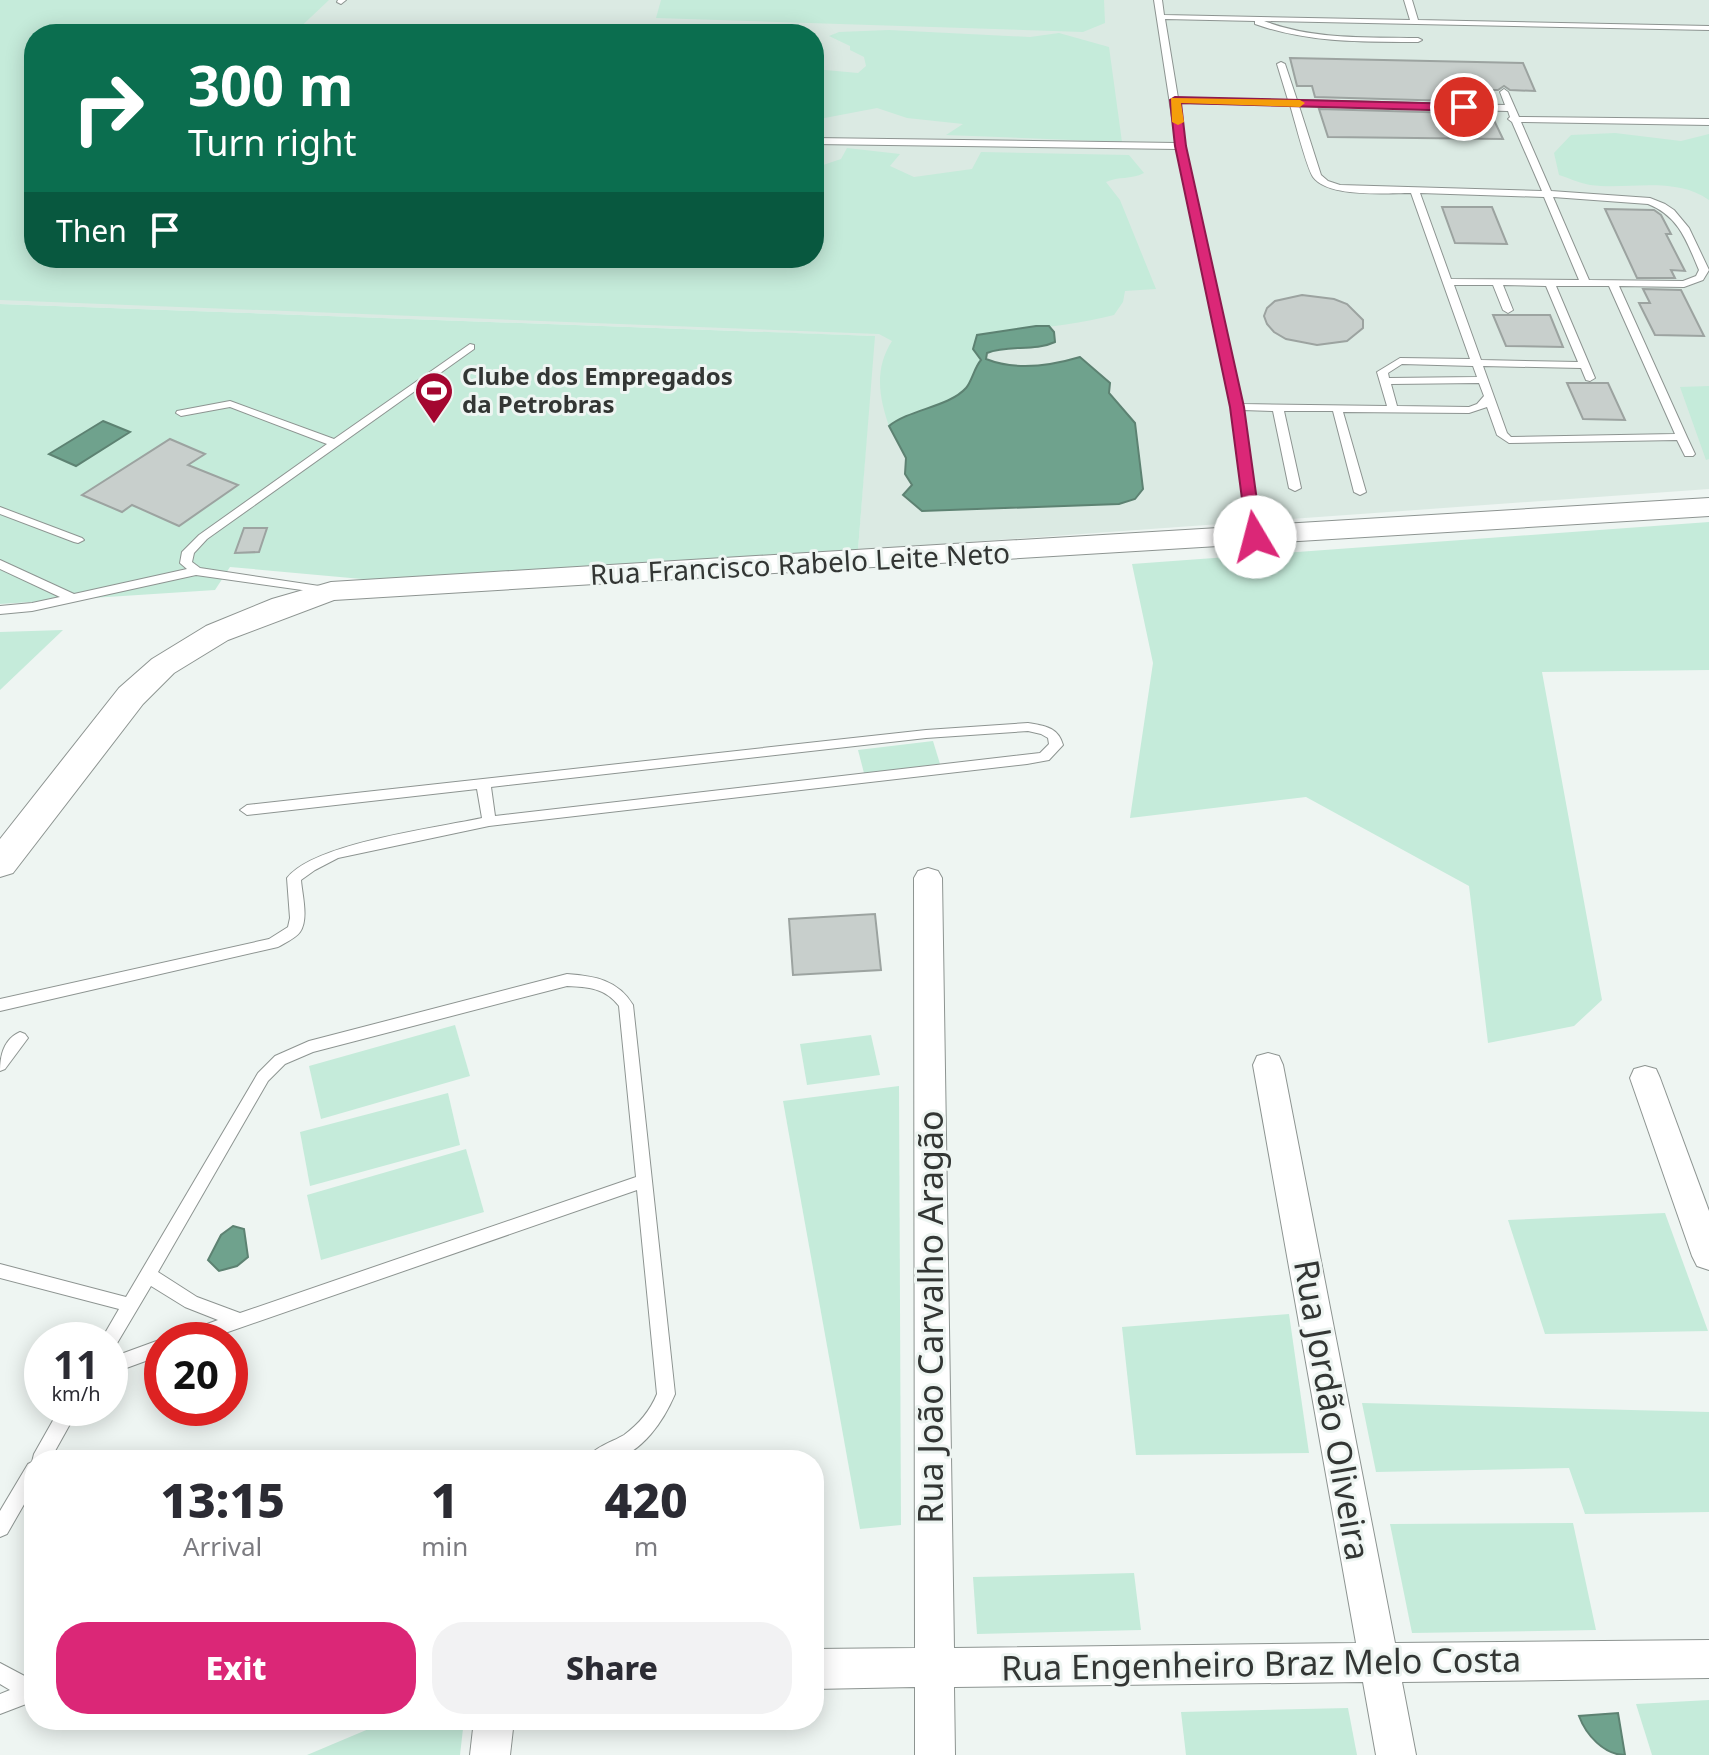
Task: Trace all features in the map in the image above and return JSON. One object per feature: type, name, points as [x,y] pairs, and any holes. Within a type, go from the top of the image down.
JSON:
[{"type":"street","name":"Rua Francisco Rabelo Leite Neto","points":[[0,864],[131,696],[163,666],[217,633],[283,606],[331,591],[1709,507]]},
{"type":"street","name":"Rua João Carvalho Aragão","points":[[928,878],[935,1755]]},
{"type":"street","name":"Rua Jordão Oliveira","points":[[1268,1065],[1396,1755]]},
{"type":"street","points":[[1645,1078],[1709,1256]]},
{"type":"street","name":"Rua Engenheiro Braz Melo Costa","points":[[824,1669],[1709,1659]]},
{"type":"street","points":[[490,1755],[493,1730]]},
{"type":"lane","points":[[1158,0],[1181,146],[1237,407],[1255,537]]},
{"type":"lane","points":[[1408,0],[1415,22]]},
{"type":"lane","points":[[1162,17],[1709,28]]},
{"type":"lane","points":[[1250,19],[1280,32],[1308,38],[1418,40]]},
{"type":"lane","points":[[1281,64],[1317,176],[1325,183],[1348,188],[1549,194],[1650,201],[1678,215],[1704,270],[1700,278],[1684,284],[1449,282]]},
{"type":"lane","points":[[1504,92],[1512,119],[1549,194],[1586,284]]},
{"type":"lane","points":[[1175,100],[1509,108]]},
{"type":"lane","points":[[1512,119],[1709,122]]},
{"type":"lane","points":[[824,141],[1181,146]]},
{"type":"lane","points":[[1414,190],[1502,435],[1509,440],[1682,437]]},
{"type":"lane","points":[[1497,283],[1508,310]]},
{"type":"lane","points":[[1550,283],[1590,378]]},
{"type":"lane","points":[[1613,284],[1689,454]]},
{"type":"lane","points":[[196,571],[186,563],[188,552],[203,537],[470,347]]},
{"type":"lane","points":[[1393,409],[1382,372],[1400,361],[1585,365]]},
{"type":"lane","points":[[1385,381],[1483,380]]},
{"type":"lane","points":[[1237,407],[1469,410],[1481,408],[1489,396]]},
{"type":"lane","points":[[181,413],[230,404],[335,443]]},
{"type":"lane","points":[[1278,407],[1295,488]]},
{"type":"lane","points":[[1337,408],[1360,492]]},
{"type":"lane","points":[[0,510],[78,540]]},
{"type":"lane","points":[[0,564],[72,598]]},
{"type":"lane","points":[[0,610],[196,571],[331,591]]},
{"type":"lane","points":[[0,1005],[273,943],[294,930],[297,918],[294,878],[335,854],[489,821],[1027,760],[1044,757],[1056,745],[1054,736],[1045,730],[1028,727],[926,734],[247,810]]},
{"type":"lane","points":[[483,782],[489,821]]},
{"type":"lane","points":[[120,1322],[263,1077],[280,1060],[345,1036],[567,980],[596,981],[616,989],[626,1005],[666,1394],[658,1416],[635,1440],[615,1450]]},
{"type":"lane","points":[[0,1065],[20,1038]]},
{"type":"lane","points":[[233,1322],[644,1181]]},
{"type":"lane","points":[[0,1271],[130,1305]]},
{"type":"lane","points":[[148,1274],[170,1292],[195,1306],[239,1320]]},
{"type":"lane","points":[[46,1450],[60,1426]]},
{"type":"lane","points":[[0,1528],[24,1487]]},
{"type":"lane","points":[[0,1673],[24,1687]]},
{"type":"lane","points":[[0,1704],[24,1695]]},
{"type":"shaded area","points":[[0,0],[1709,0],[1709,489],[858,550],[874,336],[0,304]]},
{"type":"shaded area","points":[[0,0],[329,0],[304,24],[24,24],[24,268],[824,268],[824,165],[841,159],[847,148],[900,154],[890,166],[914,177],[972,169],[981,152],[1129,155],[1144,173],[1106,182],[1120,200],[1156,289],[1125,291],[1123,302],[1114,315],[1084,322],[989,332],[973,349],[981,360],[966,388],[950,400],[889,426],[880,383],[883,362],[892,341],[879,334],[0,300]]},
{"type":"shaded area","points":[[661,0],[1104,0],[1105,23],[1083,32],[656,18]]},
{"type":"shaded area","points":[[889,30],[1030,37],[1059,33],[1109,47],[1122,142],[946,135],[963,124],[907,118],[877,108],[824,118],[824,70],[858,73],[866,66],[864,57],[829,36],[839,32]]},
{"type":"shaded area","points":[[1615,133],[1681,141],[1709,134],[1709,200],[1682,188],[1590,185],[1559,175],[1554,153],[1571,135]]},
{"type":"shaded area","name":"Clube dos Empregados da Petrobras","points":[[0,304],[875,336],[858,550],[384,581],[230,567],[215,590],[0,604]]},
{"type":"shaded area","points":[[1049,326],[1054,332],[1055,342],[1039,347],[995,350],[987,353],[986,359],[1009,365],[1033,366],[1080,357],[1110,383],[1109,393],[1135,423],[1143,489],[1135,499],[1119,504],[922,511],[903,495],[912,485],[905,474],[906,458],[889,426],[950,400],[966,388],[981,360],[973,349],[977,335]]},
{"type":"shaded area","points":[[1709,386],[1709,459],[1706,460],[1680,387]]},
{"type":"shaded area","points":[[103,421],[130,432],[76,466],[49,454]]},
{"type":"shaded area","points":[[1709,522],[1709,670],[1542,672],[1602,1000],[1574,1026],[1488,1043],[1469,886],[1306,797],[1130,818],[1153,663],[1132,564]]},
{"type":"shaded area","points":[[63,630],[0,690],[0,632]]},
{"type":"shaded area","points":[[933,741],[940,764],[864,773],[858,750]]},
{"type":"shaded area","points":[[455,1025],[470,1076],[321,1119],[309,1066]]},
{"type":"shaded area","points":[[871,1035],[880,1075],[807,1085],[800,1044]]},
{"type":"shaded area","points":[[899,1086],[901,1525],[860,1529],[783,1101]]},
{"type":"shaded area","points":[[448,1093],[460,1145],[310,1186],[300,1132]]},
{"type":"shaded area","points":[[466,1149],[484,1212],[321,1260],[307,1195]]},
{"type":"shaded area","points":[[1665,1213],[1708,1331],[1545,1334],[1508,1220]]},
{"type":"shaded area","points":[[233,1226],[244,1229],[248,1257],[237,1266],[219,1271],[208,1260],[221,1235]]},
{"type":"shaded area","points":[[1289,1314],[1309,1453],[1136,1455],[1122,1327]]},
{"type":"shaded area","points":[[1362,1403],[1709,1412],[1709,1512],[1585,1514],[1569,1468],[1376,1472]]},
{"type":"shaded area","points":[[1573,1523],[1596,1630],[1412,1633],[1390,1524]]},
{"type":"shaded area","points":[[1134,1573],[1141,1630],[977,1634],[973,1577]]},
{"type":"shaded area","points":[[1709,1700],[1709,1755],[1652,1755],[1636,1704]]},
{"type":"shaded area","points":[[1348,1708],[1357,1755],[1186,1755],[1181,1712]]},
{"type":"shaded area","points":[[1618,1713],[1625,1755],[1610,1752],[1597,1743],[1579,1716]]},
{"type":"shaded area","points":[[366,1730],[463,1730],[460,1755],[307,1755]]},
{"type":"building","points":[[1290,58],[1523,63],[1535,91],[1510,90],[1504,86],[1498,90],[1481,90],[1486,102],[1315,97],[1312,86],[1297,86]]},
{"type":"building","points":[[1319,109],[1491,114],[1503,139],[1328,137]]},
{"type":"building","points":[[1442,207],[1492,207],[1507,244],[1455,243]]},
{"type":"building","points":[[1605,209],[1654,210],[1661,215],[1671,234],[1666,234],[1685,271],[1671,270],[1675,278],[1637,278]]},
{"type":"building","points":[[1643,289],[1681,290],[1704,336],[1655,335],[1639,303],[1650,303]]},
{"type":"building","points":[[1302,295],[1347,304],[1363,320],[1363,328],[1347,341],[1317,345],[1286,339],[1274,332],[1264,316],[1267,308],[1275,301]]},
{"type":"building","points":[[1493,315],[1550,315],[1563,347],[1506,346]]},
{"type":"building","points":[[1567,383],[1608,383],[1625,420],[1583,419]]},
{"type":"building","points":[[170,439],[205,454],[188,465],[238,485],[179,526],[132,505],[122,512],[82,495]]},
{"type":"building","points":[[244,528],[267,528],[259,552],[235,553]]},
{"type":"building","points":[[875,914],[881,970],[793,975],[789,919]]},
{"type":"slow traffic","points":[[1178,122],[1175,100],[1300,103]]},
{"type":"place","name":"Clube dos Empregados da Petrobras","points":[[434,425]]},
{"type":"route","points":[[1255,537],[1237,407],[1181,146],[1175,100],[1464,107]]}]
